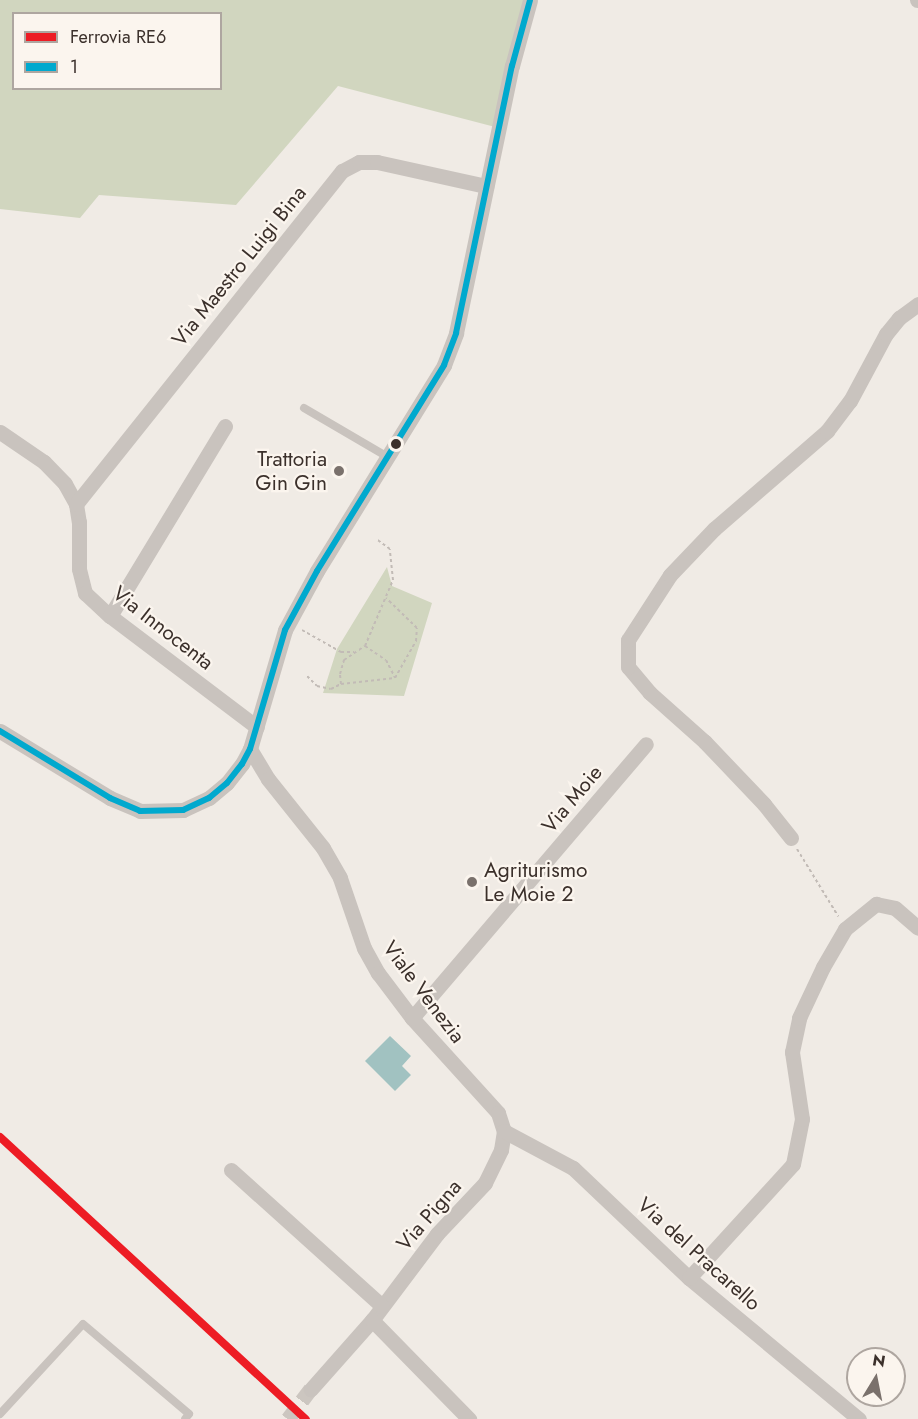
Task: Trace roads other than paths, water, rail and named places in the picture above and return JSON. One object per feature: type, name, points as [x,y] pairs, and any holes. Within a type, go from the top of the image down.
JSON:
[{"type":"street","points":[[0,731],[110,798],[140,811],[183,810],[209,798],[227,783],[242,764],[250,749],[290,622],[317,571],[444,365],[452,343],[512,66],[530,0]]},
{"type":"street","name":"Via Maestro Luigi Bina","points":[[76,504],[342,171],[359,162],[377,162],[486,186]]},
{"type":"street","points":[[790,838],[764,804],[712,749],[650,693],[628,667],[628,640],[670,575],[714,529],[827,431],[850,401],[886,334],[899,318],[918,304]]},
{"type":"street","points":[[110,616],[225,426]]},
{"type":"street","name":"Via Innocenta","points":[[0,432],[44,462],[65,484],[76,504],[79,522],[79,569],[85,593],[110,616],[257,727]]},
{"type":"street","name":"Via Moie","points":[[412,1018],[646,744]]},
{"type":"street","name":"Viale Venezia","points":[[250,749],[268,779],[323,848],[340,878],[364,948],[378,974],[412,1018],[498,1113],[504,1131]]},
{"type":"street","name":"Viale Venezia","points":[[242,764],[268,779]]},
{"type":"street","points":[[689,1278],[793,1164],[802,1119],[792,1052],[799,1018],[823,967],[845,929],[876,904],[895,908],[918,928]]},
{"type":"street","name":"Via del Pracarello","points":[[504,1131],[573,1168],[689,1278],[860,1419]]},
{"type":"street","name":"Via Pigna","points":[[311,1389],[372,1320],[437,1234],[485,1183],[501,1150],[504,1131]]},
{"type":"street","points":[[231,1170],[382,1306]]},
{"type":"street","points":[[372,1320],[469,1419]]},
{"type":"lane","points":[[304,408],[388,457]]},
{"type":"lane","points":[[0,1414],[83,1324],[187,1416]]},
{"type":"water","points":[[390,1036],[411,1056],[402,1066],[411,1075],[395,1091],[365,1061]]},
{"type":"tunnel","points":[[288,1419],[311,1389]]},
{"type":"rail line","name":"RE6","points":[[0,1137],[306,1419]]},
{"type":"place","name":"Trattoria Gin Gin","points":[[339,471]]},
{"type":"place","name":"Agriturismo Le Moie 2","points":[[472,882]]}]
